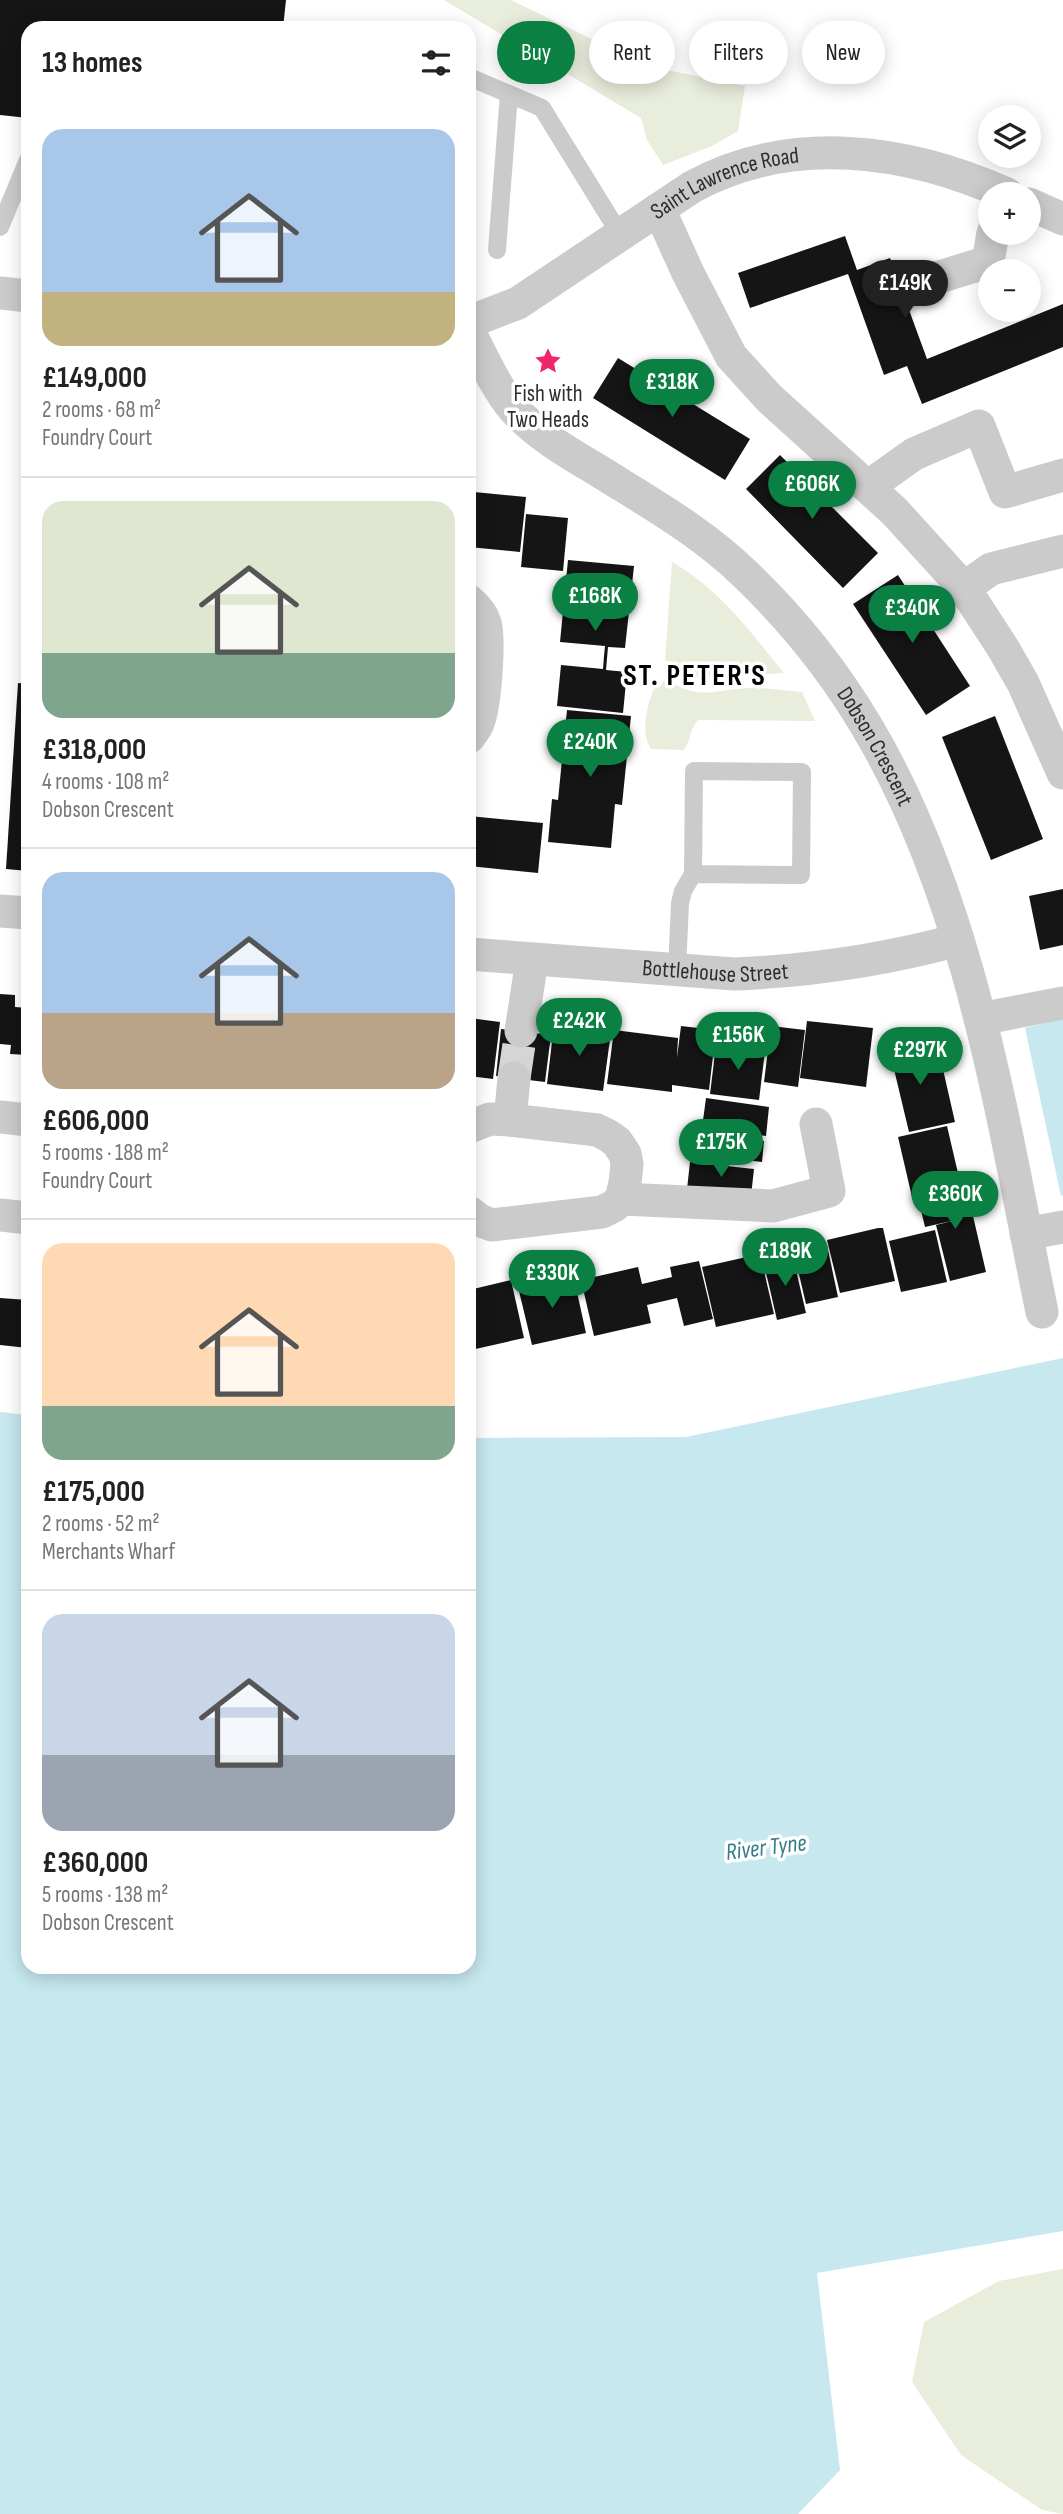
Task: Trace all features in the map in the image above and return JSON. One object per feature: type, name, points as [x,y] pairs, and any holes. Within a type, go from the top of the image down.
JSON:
[{"type":"street","name":"Saint Lawrence Road","points":[[476,318],[518,303],[716,174],[774,158],[807,153],[879,155],[920,164],[978,185]]},
{"type":"street","points":[[659,209],[688,273],[731,356],[769,398],[869,486],[929,547],[964,588],[1023,683],[1063,773]]},
{"type":"street","name":"Saint Lawrence Road","points":[[1041,209],[1063,219]]},
{"type":"street","points":[[936,278],[988,261],[991,245]]},
{"type":"street","points":[[0,293],[21,295]]},
{"type":"street","name":"Dobson Crescent","points":[[476,344],[512,407],[528,423],[557,446],[675,518],[709,543],[753,582],[808,641],[867,726],[913,820],[958,940],[981,1019],[1041,1312]]},
{"type":"street","points":[[869,486],[914,454],[979,426],[1005,492],[1063,475]]},
{"type":"street","points":[[964,588],[990,569],[1063,551]]},
{"type":"street","points":[[476,607],[485,621],[488,635],[482,704],[476,726]]},
{"type":"street","points":[[0,911],[21,912]]},
{"type":"street","name":"Bottlehouse Street","points":[[476,955],[734,974],[834,966],[910,953],[958,940]]},
{"type":"street","points":[[521,1031],[532,960]]},
{"type":"street","points":[[981,1019],[1063,1003]]},
{"type":"street","points":[[510,1120],[514,1078]]},
{"type":"street","points":[[0,1117],[21,1119]]},
{"type":"street","points":[[476,1124],[490,1119],[597,1130],[617,1142],[625,1154],[627,1164],[621,1199],[601,1212],[492,1225],[476,1218]]},
{"type":"street","points":[[621,1199],[773,1206],[829,1191],[816,1124]]},
{"type":"street","points":[[0,1215],[21,1217]]},
{"type":"street","points":[[1026,1234],[1063,1227]]},
{"type":"lane","points":[[476,80],[542,108],[621,236]]},
{"type":"lane","points":[[498,250],[509,94]]},
{"type":"lane","points":[[0,227],[21,177]]},
{"type":"lane","points":[[677,970],[680,903],[683,891],[693,874],[694,771],[802,772],[801,875],[693,874]]},
{"type":"green space","points":[[444,0],[511,0],[554,21],[497,21],[497,32]]},
{"type":"green space","points":[[575,31],[589,38],[589,84],[675,84],[675,72],[689,75],[689,84],[745,86],[738,131],[712,146],[663,165],[647,140],[641,118],[575,78]]},
{"type":"green space","points":[[672,562],[719,598],[784,673],[691,678],[665,660]]},
{"type":"green space","points":[[665,679],[699,692],[751,688],[802,692],[815,721],[698,720],[684,750],[651,749],[645,727],[647,710],[655,687],[660,687]]},
{"type":"green space","points":[[1063,2269],[1063,2514],[1042,2510],[961,2455],[912,2382],[924,2322],[999,2281]]},
{"type":"water","points":[[1063,1019],[1063,1195],[1061,1196],[1025,1028]]},
{"type":"water","name":"River Tyne","points":[[1063,1358],[1063,2231],[817,2273],[840,2470],[798,2514],[0,2514],[0,1412],[21,1414],[21,1974],[476,1974],[476,1438],[686,1437]]},
{"type":"building","points":[[0,0],[286,0],[284,21],[21,21],[21,117],[0,115]]},
{"type":"building","points":[[845,236],[857,270],[890,258],[927,359],[1018,322],[1041,322],[1041,313],[1063,304],[1063,347],[922,404],[907,366],[884,375],[848,274],[750,308],[738,273]]},
{"type":"building","points":[[618,358],[750,439],[725,480],[593,398]]},
{"type":"building","points":[[780,455],[878,553],[843,588],[746,489]]},
{"type":"building","points":[[476,492],[526,497],[520,552],[476,548]]},
{"type":"building","points":[[526,514],[568,518],[563,571],[521,567]]},
{"type":"building","points":[[568,560],[634,566],[625,648],[608,647],[606,670],[627,672],[623,713],[557,706],[561,665],[603,669],[605,646],[560,642]]},
{"type":"building","points":[[898,575],[970,686],[926,715],[853,604]]},
{"type":"building","points":[[18,683],[21,683],[21,870],[6,869]]},
{"type":"building","points":[[567,710],[631,716],[622,805],[615,804],[611,848],[548,842],[552,799],[558,800]]},
{"type":"building","points":[[995,716],[1043,839],[991,860],[942,737]]},
{"type":"building","points":[[476,817],[543,823],[538,873],[476,867]]},
{"type":"building","points":[[1063,889],[1063,945],[1040,950],[1029,896]]},
{"type":"building","points":[[0,994],[15,995],[15,1007],[21,1007],[21,1055],[10,1054],[11,1045],[0,1044]]},
{"type":"building","points":[[476,1019],[500,1022],[493,1079],[476,1077]]},
{"type":"building","points":[[807,1021],[873,1028],[866,1087],[800,1078]]},
{"type":"building","points":[[554,1025],[611,1032],[603,1091],[547,1084]]},
{"type":"building","points":[[681,1026],[716,1030],[709,1090],[672,1085],[672,1092],[607,1084],[614,1030],[678,1038],[677,1058]]},
{"type":"building","points":[[771,1026],[805,1030],[798,1087],[764,1082]]},
{"type":"building","points":[[501,1029],[551,1035],[545,1082],[496,1076]]},
{"type":"building","points":[[913,1034],[921,1070],[942,1065],[955,1122],[909,1132],[887,1040]]},
{"type":"building","points":[[716,1045],[765,1051],[759,1100],[710,1094]]},
{"type":"building","points":[[706,1098],[769,1107],[766,1136],[702,1128]]},
{"type":"building","points":[[947,1126],[961,1186],[912,1197],[898,1137]]},
{"type":"building","points":[[706,1134],[764,1141],[762,1162],[703,1155]]},
{"type":"building","points":[[690,1162],[754,1169],[751,1196],[687,1189]]},
{"type":"building","points":[[969,1186],[986,1272],[950,1281],[936,1225],[960,1219],[925,1227],[918,1198]]},
{"type":"building","points":[[883,1228],[895,1281],[840,1293],[827,1240]]},
{"type":"building","points":[[935,1230],[947,1282],[901,1292],[889,1241]]},
{"type":"building","points":[[827,1245],[838,1297],[806,1304],[794,1253]]},
{"type":"building","points":[[760,1254],[774,1314],[716,1327],[702,1267]]},
{"type":"building","points":[[793,1257],[806,1313],[777,1320],[764,1264]]},
{"type":"building","points":[[699,1261],[713,1319],[684,1326],[677,1298],[647,1305],[651,1323],[594,1336],[581,1280],[638,1267],[642,1284],[672,1277],[670,1267]]},
{"type":"building","points":[[573,1274],[586,1333],[532,1345],[518,1287]]},
{"type":"building","points":[[511,1280],[524,1338],[476,1349],[476,1288]]},
{"type":"building","points":[[0,1298],[21,1300],[21,1347],[0,1345]]},
{"type":"tunnel","points":[[514,1078],[521,1031]]},
{"type":"place","name":"Fish with Two Heads","points":[[548,361]]},
{"type":"district","name":"ST. PETER'S","points":[[695,675]]}]
